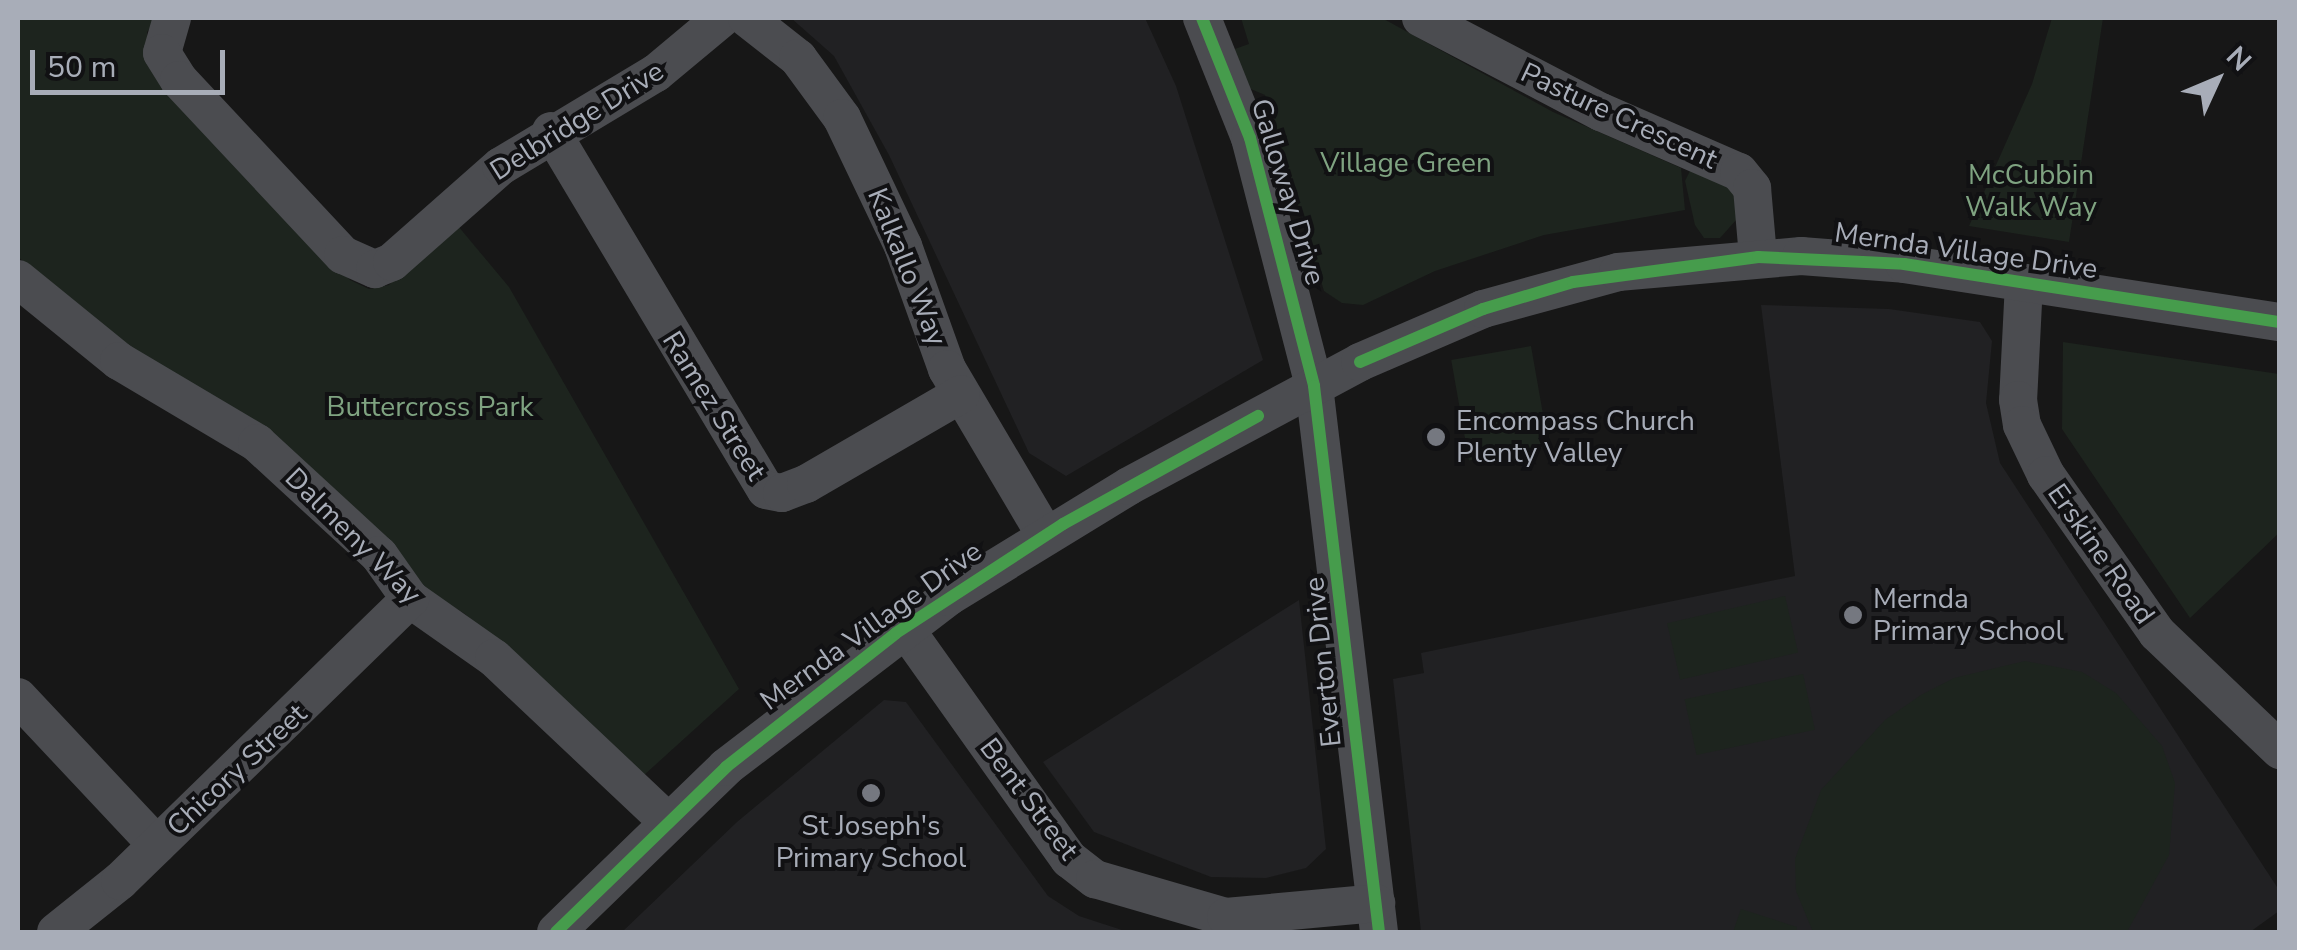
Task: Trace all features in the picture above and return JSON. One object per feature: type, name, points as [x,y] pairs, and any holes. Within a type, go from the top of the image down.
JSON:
[{"type":"street","name":"Delbridge Drive","points":[[172,18],[162,53],[179,80],[359,266],[392,262],[500,166],[551,131],[656,73],[722,18]]},
{"type":"street","name":"Kalkallo Way","points":[[746,18],[798,58],[842,118],[961,394],[1045,535]]},
{"type":"street","name":"Galloway Drive","points":[[1202,18],[1250,138],[1314,386]]},
{"type":"street","name":"Pasture Crescent","points":[[1422,18],[1601,112],[1739,172],[1752,188],[1758,257]]},
{"type":"street","name":"Ramez Street","points":[[551,131],[766,490],[782,493],[806,484],[961,394]]},
{"type":"street","name":"Mernda Village Drive","points":[[556,932],[667,821],[794,710],[904,628],[1045,535],[1314,386],[1411,337],[1527,294],[1650,267],[1758,257],[1866,260],[2280,322]]},
{"type":"street","name":"Dalmeny Way","points":[[18,280],[119,361],[257,443],[378,555],[410,600],[494,658],[667,821]]},
{"type":"street","name":"Erskine Road","points":[[2036,285],[2018,400],[2031,448],[2105,566],[2157,633],[2280,750]]},
{"type":"street","name":"Everton Drive","points":[[1314,386],[1377,918]]},
{"type":"street","name":"Chicory Street","points":[[56,932],[157,845],[410,600]]},
{"type":"street","name":"Bent Street","points":[[904,628],[1070,858],[1096,878],[1226,917],[1377,918]]},
{"type":"street","points":[[18,697],[157,845]]},
{"type":"shaded area","points":[[791,18],[1145,18],[1176,86],[1263,360],[1066,476],[1029,453],[889,155],[834,56]]},
{"type":"shaded area","name":"Mernda Primary School","points":[[1761,305],[1889,309],[1980,322],[1992,341],[1986,403],[2000,463],[2279,890],[2279,911],[2250,932],[1421,932],[1393,679],[1424,673],[1421,653],[1795,576]]},
{"type":"shaded area","points":[[1299,600],[1326,849],[1306,868],[1266,878],[1211,877],[1094,832],[1043,762]]},
{"type":"shaded area","name":"St Joseph's Primary School","points":[[884,700],[906,702],[1048,896],[1079,916],[1128,932],[622,932],[737,822]]},
{"type":"green space","name":"Buttercross Park","points":[[18,18],[157,18],[147,32],[147,56],[350,280],[369,289],[389,285],[453,220],[509,287],[739,689],[643,776],[465,614],[421,587],[18,257]]},
{"type":"green space","name":"Village Green","points":[[1241,18],[1382,18],[1553,112],[1681,168],[1685,210],[1544,235],[1435,271],[1363,305],[1342,303],[1324,291],[1265,95],[1246,87],[1229,51],[1249,44]]},
{"type":"green space","name":"McCubbin Walk Way","points":[[2052,18],[2103,18],[2069,242],[1969,226],[2032,84]]},
{"type":"green space","points":[[1692,167],[1737,192],[1737,219],[1720,238],[1704,238],[1695,225],[1685,181]]},
{"type":"green space","points":[[2063,342],[2279,374],[2279,533],[2190,618],[2062,429]]},
{"type":"green space","points":[[1531,346],[1549,446],[1469,461],[1451,360]]},
{"type":"green space","points":[[1785,596],[1798,653],[1680,680],[1667,623]]},
{"type":"green space","points":[[2025,661],[2082,672],[2116,693],[2162,746],[2175,783],[2169,855],[2128,930],[1813,932],[1796,891],[1795,859],[1821,790],[1885,720],[1921,695],[1954,678]]},
{"type":"green space","points":[[1803,674],[1815,730],[1696,755],[1685,699]]},
{"type":"green space","points":[[1741,909],[1797,927],[1796,932],[1733,932]]},
{"type":"cycle path","points":[[1202,18],[1250,138],[1314,386],[1379,932]]},
{"type":"cycle path","points":[[1360,362],[1483,309],[1573,282],[1758,257],[1904,264],[2280,322]]},
{"type":"cycle path","points":[[556,932],[726,767],[896,633],[1063,524],[1258,416]]},
{"type":"place","name":"Encompass Church Plenty Valley","points":[[1436,437]]},
{"type":"place","name":"Mernda Primary School","points":[[1853,615]]},
{"type":"place","name":"St Joseph's Primary School","points":[[871,793]]}]
